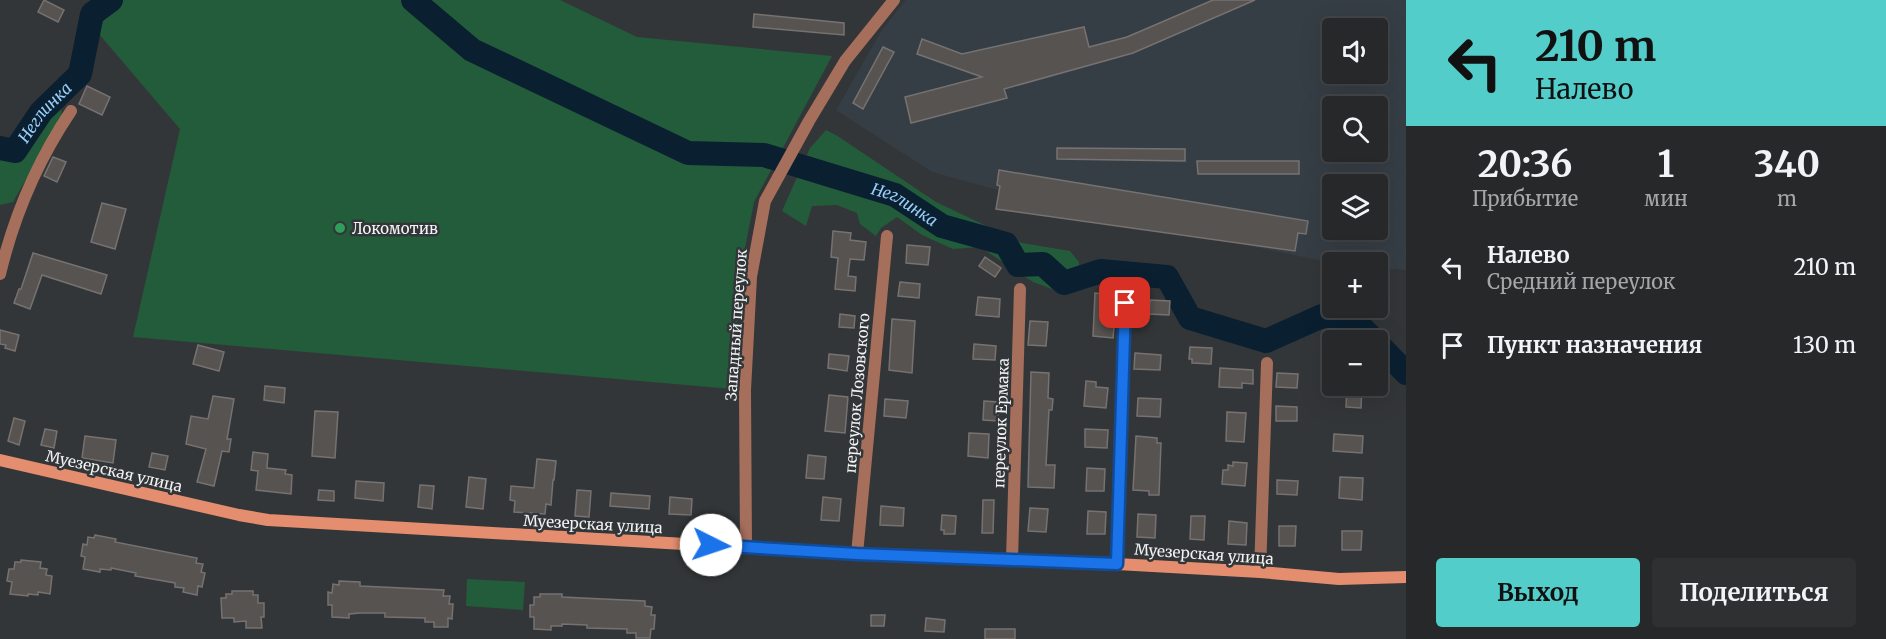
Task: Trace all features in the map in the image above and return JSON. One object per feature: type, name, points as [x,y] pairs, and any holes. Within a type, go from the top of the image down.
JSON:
[{"type":"main road","name":"Муезерская улица","points":[[0,460],[228,513],[268,520],[857,554],[1117,564],[1339,579],[1406,577]]},
{"type":"street","name":"Западный переулок","points":[[746,548],[745,390],[751,277],[765,201],[845,61],[894,0]]},
{"type":"street","points":[[0,274],[13,228],[28,192],[55,135],[71,111]]},
{"type":"street","name":"переулок Лозовского","points":[[857,554],[887,236]]},
{"type":"street","name":"переулок Ермака","points":[[1012,559],[1020,289]]},
{"type":"street","points":[[1117,564],[1125,303]]},
{"type":"street","points":[[1260,572],[1267,363]]},
{"type":"shaded area","points":[[906,0],[1406,0],[1406,270],[1388,269],[1388,252],[1322,252],[1322,261],[1042,202],[932,172],[836,110],[882,30]]},
{"type":"green space","points":[[110,0],[560,0],[637,37],[832,56],[754,202],[742,263],[732,389],[133,337],[180,129],[99,34]]},
{"type":"green space","points":[[50,107],[61,108],[62,116],[13,202],[0,205],[0,155],[17,158]]},
{"type":"green space","points":[[826,130],[936,202],[1022,243],[1070,251],[1079,262],[1079,272],[1063,293],[1033,282],[980,247],[953,249],[922,235],[897,217],[881,228],[876,236],[860,224],[857,213],[837,205],[812,206],[806,226],[782,211],[810,148]]},
{"type":"green space","points":[[467,579],[525,582],[523,610],[466,606]]},
{"type":"building","points":[[44,0],[64,10],[58,22],[38,12]]},
{"type":"building","points":[[1213,0],[1255,0],[1133,53],[1004,89],[1007,98],[911,123],[905,97],[982,77],[917,54],[922,39],[962,54],[1084,27],[1089,47],[1127,37]]},
{"type":"building","points":[[754,14],[844,23],[844,35],[753,27]]},
{"type":"building","points":[[883,47],[894,52],[863,109],[853,103]]},
{"type":"building","points":[[87,86],[110,97],[102,115],[79,104]]},
{"type":"building","points":[[1057,148],[1185,149],[1185,161],[1057,159]]},
{"type":"building","points":[[53,157],[66,162],[57,182],[44,176]]},
{"type":"building","points":[[1197,161],[1299,161],[1299,174],[1198,174]]},
{"type":"building","points":[[999,170],[1308,221],[1306,234],[1298,233],[1295,251],[996,209],[1000,186],[997,185]]},
{"type":"building","points":[[102,203],[126,209],[115,249],[91,242]]},
{"type":"building","points":[[833,231],[851,233],[850,240],[866,242],[864,260],[850,259],[848,276],[856,277],[855,291],[835,289],[838,258],[831,257]]},
{"type":"building","points":[[907,245],[930,247],[928,265],[906,263]]},
{"type":"building","points":[[33,253],[107,275],[101,294],[42,275],[30,309],[14,303]]},
{"type":"building","points":[[985,257],[1001,268],[995,277],[979,266]]},
{"type":"building","points":[[900,282],[920,284],[919,298],[898,296]]},
{"type":"building","points":[[1095,293],[1117,296],[1113,338],[1093,336]]},
{"type":"building","points":[[978,297],[1000,299],[999,317],[976,315]]},
{"type":"building","points":[[1150,300],[1170,301],[1169,315],[1149,314]]},
{"type":"building","points":[[840,314],[855,316],[854,328],[839,327]]},
{"type":"building","points":[[892,319],[915,321],[912,373],[889,370]]},
{"type":"building","points":[[1030,321],[1048,322],[1046,346],[1028,345]]},
{"type":"building","points":[[0,330],[19,335],[15,351],[0,344]]},
{"type":"building","points":[[974,344],[996,346],[995,360],[973,359]]},
{"type":"building","points":[[198,345],[224,352],[219,371],[193,364]]},
{"type":"building","points":[[1190,347],[1212,348],[1211,364],[1192,363],[1192,359],[1189,359]]},
{"type":"building","points":[[1135,353],[1161,355],[1160,370],[1134,369]]},
{"type":"building","points":[[829,354],[849,356],[847,371],[828,368]]},
{"type":"building","points":[[1220,368],[1253,370],[1253,384],[1242,383],[1242,388],[1219,387]]},
{"type":"building","points":[[1031,372],[1049,373],[1048,398],[1053,399],[1052,410],[1049,410],[1046,465],[1055,465],[1054,488],[1028,487]]},
{"type":"building","points":[[1277,373],[1298,374],[1297,388],[1276,387]]},
{"type":"building","points":[[1086,381],[1096,382],[1096,387],[1108,388],[1106,408],[1084,406]]},
{"type":"building","points":[[265,386],[285,388],[284,403],[264,400]]},
{"type":"building","points":[[829,395],[848,397],[845,433],[825,431]]},
{"type":"building","points":[[213,396],[234,399],[227,439],[231,439],[229,452],[222,451],[214,486],[197,482],[206,449],[186,444],[191,416],[208,419]]},
{"type":"building","points":[[1347,396],[1362,396],[1361,408],[1346,407]]},
{"type":"building","points":[[1138,398],[1161,399],[1160,417],[1137,416]]},
{"type":"building","points":[[885,399],[908,401],[906,418],[884,416]]},
{"type":"building","points":[[984,401],[999,402],[998,421],[983,420]]},
{"type":"building","points":[[1276,406],[1297,407],[1297,421],[1276,421]]},
{"type":"building","points":[[315,411],[338,412],[335,458],[312,456]]},
{"type":"building","points":[[1227,412],[1246,413],[1244,442],[1226,441]]},
{"type":"building","points":[[14,418],[25,421],[19,445],[8,441]]},
{"type":"building","points":[[45,429],[57,431],[54,448],[41,445]]},
{"type":"building","points":[[1085,429],[1108,430],[1107,448],[1085,447]]},
{"type":"building","points":[[969,433],[989,434],[988,458],[968,456]]},
{"type":"building","points":[[1334,434],[1363,436],[1362,453],[1333,451]]},
{"type":"building","points":[[85,436],[116,440],[113,463],[82,458]]},
{"type":"building","points":[[1136,436],[1157,438],[1157,443],[1161,443],[1159,495],[1149,495],[1149,491],[1133,490]]},
{"type":"building","points":[[253,452],[268,454],[267,468],[286,470],[285,474],[292,475],[291,494],[256,490],[258,471],[251,470]]},
{"type":"building","points":[[152,453],[168,456],[165,470],[149,467]]},
{"type":"building","points":[[808,455],[826,457],[824,479],[806,478]]},
{"type":"building","points":[[537,459],[556,461],[551,505],[546,504],[545,514],[514,512],[515,501],[510,500],[511,486],[534,488]]},
{"type":"building","points":[[1233,462],[1247,463],[1245,486],[1222,484],[1223,470],[1228,470],[1228,465],[1233,466]]},
{"type":"building","points":[[1087,468],[1105,469],[1104,491],[1086,491]]},
{"type":"building","points":[[469,477],[486,479],[483,509],[466,507]]},
{"type":"building","points":[[1340,477],[1363,478],[1362,500],[1339,498]]},
{"type":"building","points":[[1277,480],[1298,481],[1297,495],[1277,494]]},
{"type":"building","points":[[356,481],[384,483],[383,501],[355,498]]},
{"type":"building","points":[[420,485],[434,486],[432,509],[418,507]]},
{"type":"building","points":[[319,490],[334,491],[334,501],[318,500]]},
{"type":"building","points":[[577,490],[591,491],[589,517],[575,516]]},
{"type":"building","points":[[611,493],[650,496],[649,509],[610,506]]},
{"type":"building","points":[[670,497],[692,499],[691,515],[669,514]]},
{"type":"building","points":[[823,497],[841,499],[839,521],[821,520]]},
{"type":"building","points":[[983,500],[994,500],[993,533],[982,533]]},
{"type":"building","points":[[881,506],[904,508],[903,526],[880,525]]},
{"type":"building","points":[[1030,508],[1048,509],[1046,532],[1028,531]]},
{"type":"building","points":[[1088,511],[1106,512],[1105,534],[1087,534]]},
{"type":"building","points":[[1138,514],[1156,515],[1155,538],[1137,537]]},
{"type":"building","points":[[942,515],[956,516],[955,534],[944,534],[944,530],[941,530]]},
{"type":"building","points":[[1191,516],[1205,516],[1204,540],[1190,539]]},
{"type":"building","points":[[1229,521],[1247,523],[1246,545],[1228,544]]},
{"type":"building","points":[[1279,526],[1296,526],[1295,546],[1279,546]]},
{"type":"building","points":[[1342,531],[1362,531],[1361,550],[1342,550]]},
{"type":"building","points":[[95,535],[116,539],[115,542],[197,558],[196,563],[203,564],[201,572],[205,573],[202,587],[198,586],[197,595],[183,592],[184,588],[175,587],[175,583],[135,576],[136,573],[111,568],[111,570],[100,569],[100,572],[83,569],[85,557],[81,556],[83,544],[87,545],[88,537],[94,538]]},
{"type":"building","points":[[21,560],[41,562],[40,568],[47,569],[46,575],[52,576],[50,594],[38,592],[38,595],[28,594],[28,596],[10,594],[12,582],[7,581],[9,569],[14,569],[15,562],[21,562]]},
{"type":"building","points":[[339,581],[360,582],[360,586],[444,590],[443,596],[450,596],[449,604],[453,604],[452,619],[448,618],[448,627],[434,627],[434,622],[425,622],[425,618],[385,617],[385,613],[349,614],[349,618],[332,617],[332,605],[328,605],[328,592],[332,593],[333,584],[339,585]]},
{"type":"building","points":[[232,591],[253,591],[253,595],[258,595],[258,603],[264,603],[264,617],[261,617],[262,628],[246,628],[246,621],[234,622],[234,618],[222,618],[221,598],[226,598],[226,594],[232,594]]},
{"type":"building","points":[[540,594],[645,601],[645,606],[652,607],[651,615],[655,615],[654,629],[651,629],[650,638],[636,638],[636,633],[627,633],[627,629],[587,628],[587,625],[562,624],[562,626],[551,626],[551,630],[534,629],[534,617],[530,617],[530,605],[534,605],[534,597],[540,597]]},
{"type":"building","points":[[871,615],[885,615],[884,626],[871,626]]},
{"type":"building","points":[[926,618],[945,620],[944,632],[925,631]]},
{"type":"building","points":[[985,629],[1015,629],[1015,639],[985,639]]},
{"type":"waterway","name":"Неглинка","points":[[0,148],[15,151],[41,112],[80,74],[92,14],[111,0]]},
{"type":"waterway","name":"Неглинка","points":[[413,0],[472,50],[688,153],[764,155],[895,195],[942,226],[1006,244],[1018,265],[1043,264],[1064,283],[1101,271],[1167,277],[1190,318],[1266,341],[1322,316],[1358,324],[1364,330]]},
{"type":"waterway","name":"Неглинка","points":[[1388,354],[1406,373]]},
{"type":"place","name":"Локомотив","points":[[340,228]]},
{"type":"route","points":[[711,545],[857,554],[1117,564],[1125,303]]}]
